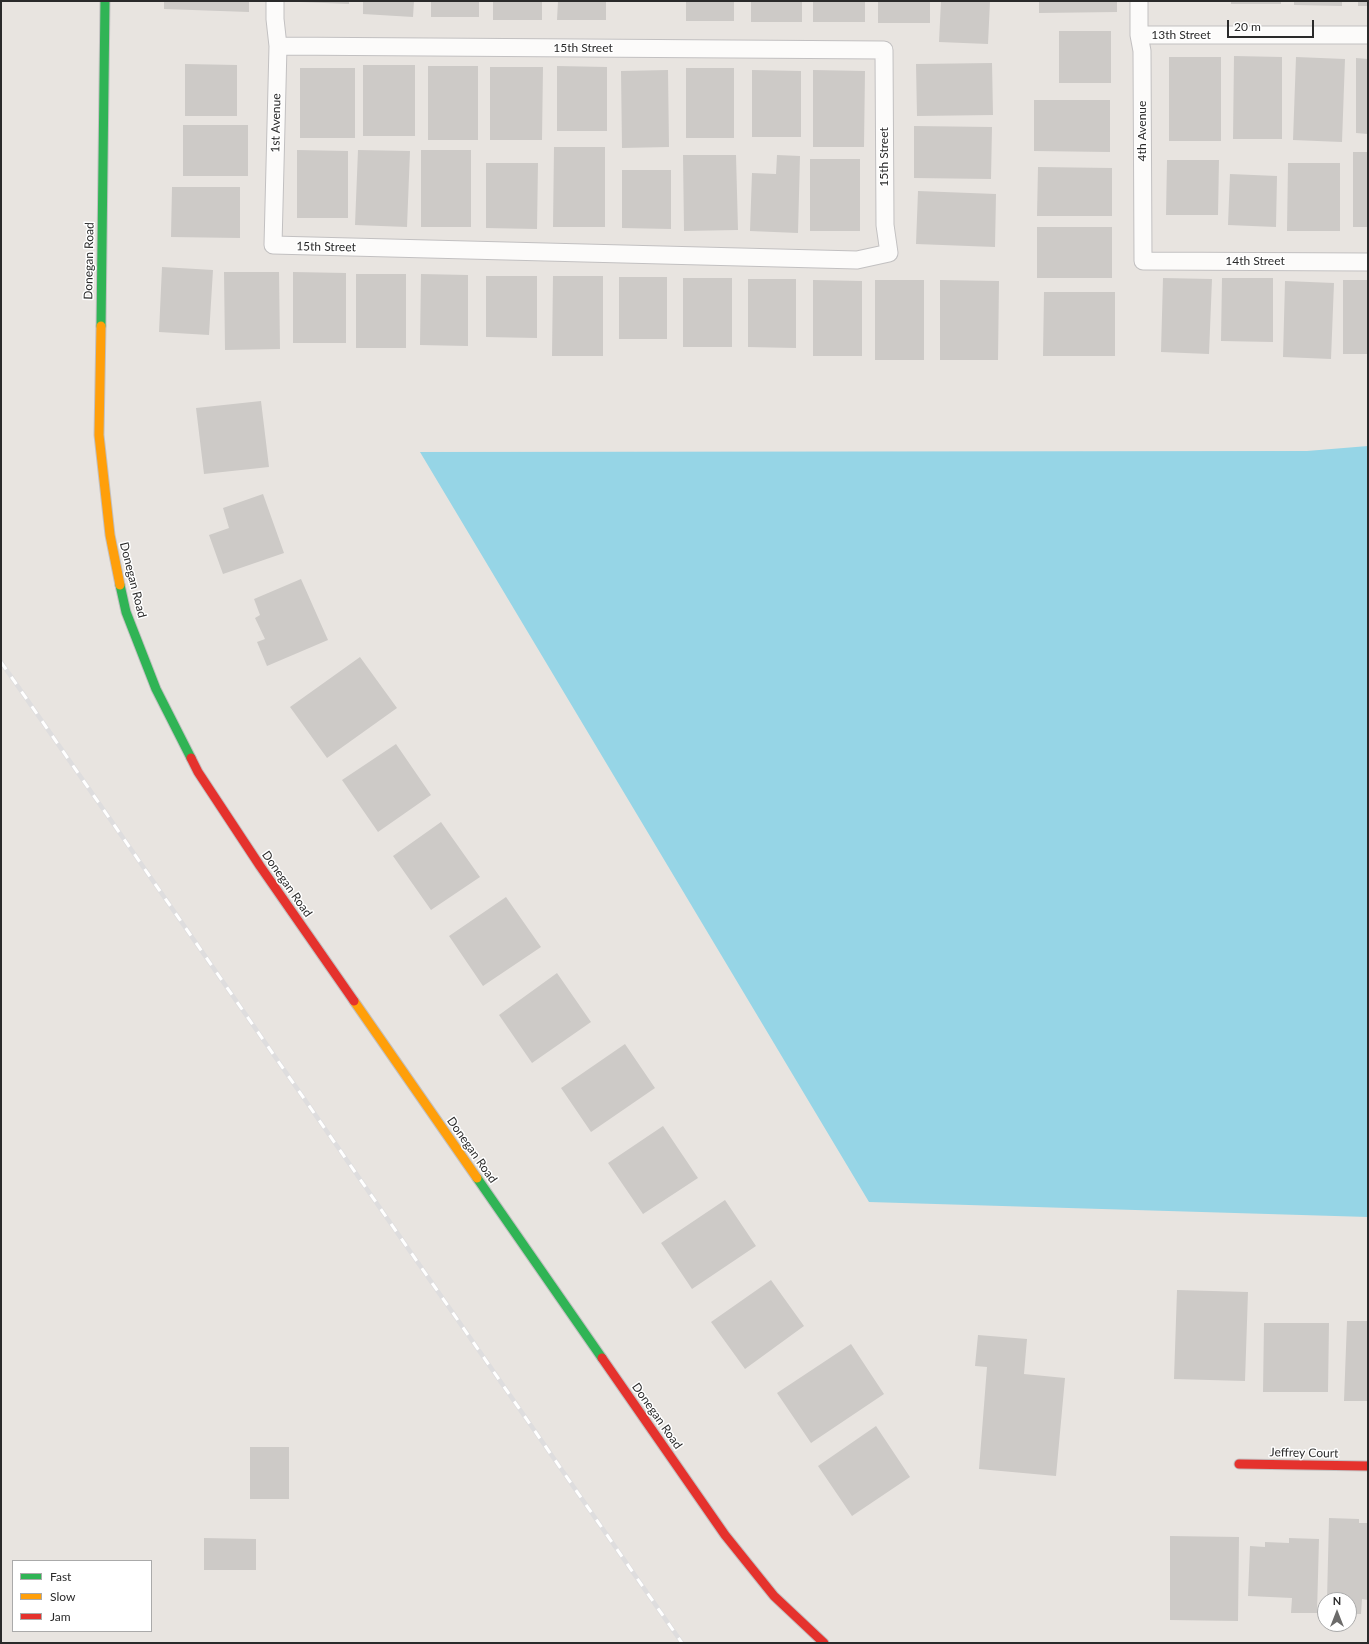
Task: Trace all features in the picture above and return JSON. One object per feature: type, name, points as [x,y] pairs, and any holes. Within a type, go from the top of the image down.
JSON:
[{"type":"street","name":"Donegan Road","points":[[105,1],[99,435],[110,534],[126,612],[156,689],[198,772],[260,866],[721,1529],[774,1596],[824,1643]]},
{"type":"street","name":"Jeffrey Court","points":[[1239,1464],[1368,1466]]},
{"type":"lane","name":"1st Avenue","points":[[273,245],[278,46],[275,1]]},
{"type":"lane","name":"4th Avenue","points":[[1139,1],[1139,35],[1142,51],[1143,261]]},
{"type":"lane","name":"13th Street","points":[[1139,35],[1368,35]]},
{"type":"lane","name":"15th Street","points":[[273,245],[857,260],[889,253],[884,225],[884,50],[278,46]]},
{"type":"lane","name":"14th Street","points":[[1143,261],[1368,262]]},
{"type":"water","points":[[1368,446],[1368,1217],[869,1202],[420,452],[1307,451]]},
{"type":"building","points":[[164,1],[249,1],[249,12],[164,9]]},
{"type":"building","points":[[349,1],[349,4],[300,2]]},
{"type":"building","points":[[363,1],[414,1],[413,17],[363,14]]},
{"type":"building","points":[[431,1],[479,1],[479,17],[431,17]]},
{"type":"building","points":[[493,1],[542,1],[542,20],[493,20]]},
{"type":"building","points":[[558,1],[606,1],[606,20],[557,20]]},
{"type":"building","points":[[686,1],[734,1],[734,21],[686,21]]},
{"type":"building","points":[[751,1],[802,1],[802,22],[751,22]]},
{"type":"building","points":[[813,1],[865,1],[865,22],[813,22]]},
{"type":"building","points":[[878,1],[930,1],[930,23],[878,23]]},
{"type":"building","points":[[941,1],[990,1],[988,44],[939,42]]},
{"type":"building","points":[[1039,1],[1117,1],[1117,12],[1039,13]]},
{"type":"building","points":[[1231,1],[1281,1],[1281,4],[1231,4]]},
{"type":"building","points":[[1294,1],[1342,1],[1342,6],[1294,5]]},
{"type":"building","points":[[1358,1],[1368,1],[1368,6],[1358,6]]},
{"type":"building","points":[[1059,31],[1111,31],[1111,83],[1059,83]]},
{"type":"building","points":[[1234,56],[1282,57],[1282,139],[1233,139]]},
{"type":"building","points":[[1169,57],[1221,57],[1221,141],[1169,141]]},
{"type":"building","points":[[1296,57],[1345,59],[1342,142],[1293,140]]},
{"type":"building","points":[[1356,58],[1368,59],[1368,134],[1356,133]]},
{"type":"building","points":[[992,63],[993,115],[917,116],[916,64]]},
{"type":"building","points":[[185,64],[237,65],[237,116],[185,116]]},
{"type":"building","points":[[363,65],[415,65],[415,136],[363,136]]},
{"type":"building","points":[[428,66],[478,66],[478,140],[428,140]]},
{"type":"building","points":[[557,66],[607,67],[607,131],[557,131]]},
{"type":"building","points":[[490,67],[543,67],[542,140],[490,140]]},
{"type":"building","points":[[300,68],[355,68],[355,138],[300,138]]},
{"type":"building","points":[[686,68],[734,68],[734,138],[686,138]]},
{"type":"building","points":[[668,70],[669,147],[622,148],[621,71]]},
{"type":"building","points":[[752,70],[801,71],[801,137],[752,137]]},
{"type":"building","points":[[813,70],[865,71],[864,147],[813,147]]},
{"type":"building","points":[[1034,100],[1110,100],[1110,152],[1034,151]]},
{"type":"building","points":[[183,125],[248,125],[248,176],[183,176]]},
{"type":"building","points":[[914,126],[992,127],[991,179],[914,178]]},
{"type":"building","points":[[554,147],[605,147],[605,227],[553,227]]},
{"type":"building","points":[[297,150],[348,151],[348,218],[297,218]]},
{"type":"building","points":[[358,150],[410,151],[407,227],[355,225]]},
{"type":"building","points":[[421,150],[471,150],[471,227],[421,227]]},
{"type":"building","points":[[1353,152],[1368,152],[1368,227],[1353,227]]},
{"type":"building","points":[[683,155],[736,155],[738,230],[684,231]]},
{"type":"building","points":[[777,155],[800,156],[798,233],[750,231],[752,173],[776,174]]},
{"type":"building","points":[[810,159],[860,159],[860,231],[810,231]]},
{"type":"building","points":[[1167,160],[1219,160],[1218,215],[1166,215]]},
{"type":"building","points":[[486,163],[538,163],[537,229],[486,228]]},
{"type":"building","points":[[1288,163],[1340,163],[1340,231],[1287,231]]},
{"type":"building","points":[[1038,167],[1112,168],[1112,216],[1037,216]]},
{"type":"building","points":[[622,170],[671,170],[671,229],[622,228]]},
{"type":"building","points":[[1230,174],[1277,176],[1276,227],[1228,225]]},
{"type":"building","points":[[172,187],[240,187],[240,238],[171,237]]},
{"type":"building","points":[[918,191],[996,194],[995,247],[916,244]]},
{"type":"building","points":[[1037,227],[1112,227],[1112,278],[1037,278]]},
{"type":"building","points":[[162,267],[213,270],[209,335],[159,332]]},
{"type":"building","points":[[224,272],[279,272],[280,349],[225,350]]},
{"type":"building","points":[[293,272],[346,273],[346,343],[293,343]]},
{"type":"building","points":[[356,274],[406,274],[406,348],[356,348]]},
{"type":"building","points":[[421,274],[468,275],[468,346],[420,345]]},
{"type":"building","points":[[486,276],[537,276],[537,338],[486,337]]},
{"type":"building","points":[[553,276],[603,276],[603,356],[552,356]]},
{"type":"building","points":[[619,277],[667,277],[667,339],[619,339]]},
{"type":"building","points":[[683,278],[732,278],[732,347],[683,347]]},
{"type":"building","points":[[1163,278],[1212,279],[1209,354],[1161,352]]},
{"type":"building","points":[[1222,278],[1273,278],[1273,342],[1221,341]]},
{"type":"building","points":[[748,279],[796,279],[796,348],[748,347]]},
{"type":"building","points":[[813,280],[862,281],[862,356],[813,356]]},
{"type":"building","points":[[875,280],[924,280],[924,360],[875,360]]},
{"type":"building","points":[[940,280],[999,281],[998,360],[940,360]]},
{"type":"building","points":[[1343,280],[1368,280],[1368,354],[1343,354]]},
{"type":"building","points":[[1285,281],[1334,283],[1331,359],[1283,357]]},
{"type":"building","points":[[1044,292],[1115,292],[1115,356],[1043,356]]},
{"type":"building","points":[[261,401],[269,467],[204,474],[196,408]]},
{"type":"building","points":[[263,494],[284,553],[223,574],[209,535],[229,528],[223,508]]},
{"type":"building","points":[[301,579],[328,640],[267,666],[257,642],[265,639],[255,618],[260,615],[254,599]]},
{"type":"building","points":[[360,657],[397,708],[327,758],[290,707]]},
{"type":"building","points":[[396,744],[431,795],[378,832],[342,780]]},
{"type":"building","points":[[441,822],[480,877],[431,910],[393,856]]},
{"type":"building","points":[[506,897],[541,947],[483,986],[449,936]]},
{"type":"building","points":[[557,973],[591,1022],[532,1063],[499,1015]]},
{"type":"building","points":[[625,1044],[655,1088],[591,1132],[561,1088]]},
{"type":"building","points":[[663,1126],[698,1178],[643,1214],[608,1163]]},
{"type":"building","points":[[725,1200],[756,1246],[692,1289],[661,1243]]},
{"type":"building","points":[[771,1280],[804,1326],[745,1369],[711,1322]]},
{"type":"building","points":[[1177,1290],[1248,1292],[1245,1381],[1174,1379]]},
{"type":"building","points":[[1347,1321],[1368,1321],[1368,1401],[1344,1401]]},
{"type":"building","points":[[1264,1323],[1329,1323],[1328,1392],[1263,1392]]},
{"type":"building","points":[[978,1335],[1027,1339],[1024,1374],[1065,1378],[1056,1476],[979,1469],[987,1367],[975,1366]]},
{"type":"building","points":[[851,1344],[884,1394],[811,1443],[777,1393]]},
{"type":"building","points":[[876,1426],[910,1477],[852,1516],[818,1466]]},
{"type":"building","points":[[250,1447],[289,1447],[289,1499],[250,1499]]},
{"type":"building","points":[[1329,1518],[1359,1519],[1359,1523],[1368,1523],[1368,1600],[1362,1599],[1361,1614],[1357,1614],[1357,1592],[1327,1592]]},
{"type":"building","points":[[1170,1536],[1239,1537],[1238,1621],[1170,1620]]},
{"type":"building","points":[[204,1538],[256,1539],[256,1570],[204,1570]]},
{"type":"building","points":[[1289,1538],[1319,1539],[1317,1613],[1291,1613],[1292,1598],[1248,1596],[1250,1546],[1265,1547],[1265,1542],[1289,1543]]},
{"type":"railway","points":[[1,662],[682,1643]]},
{"type":"traffic: fast","points":[[101,326],[105,1]]},
{"type":"traffic: fast","points":[[120,585],[126,612],[156,689],[191,758]]},
{"type":"traffic: fast","points":[[477,1178],[602,1358]]},
{"type":"traffic: slow","points":[[101,326],[99,435],[110,535],[120,585]]},
{"type":"traffic: slow","points":[[354,1001],[477,1178]]},
{"type":"traffic: jam","points":[[191,758],[198,772],[260,866],[354,1001]]},
{"type":"traffic: jam","points":[[602,1358],[725,1535],[774,1596],[824,1643]]},
{"type":"traffic: jam","points":[[1239,1464],[1368,1466]]}]
